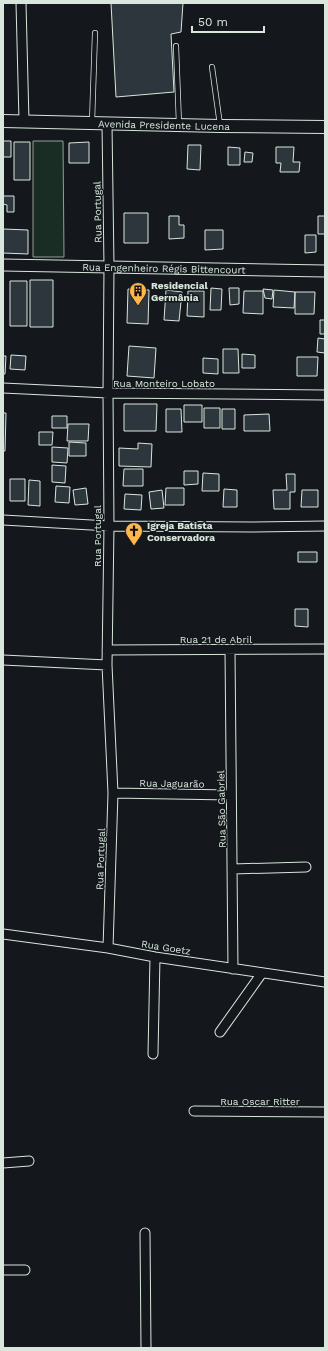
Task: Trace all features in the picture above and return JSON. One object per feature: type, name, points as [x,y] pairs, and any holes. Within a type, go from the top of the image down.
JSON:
[{"type":"main road","name":"Avenida Presidente Lucena","points":[[3,121],[325,127]]},
{"type":"street","points":[[21,3],[24,121]]},
{"type":"street","name":"Rua Portugal","points":[[107,124],[109,266],[109,526],[107,665],[113,793],[108,948]]},
{"type":"street","name":"Rua Engenheiro Régis Bittencourt","points":[[3,265],[325,271]]},
{"type":"street","name":"Rua Monteiro Lobato","points":[[3,388],[108,393],[325,395]]},
{"type":"street","points":[[3,520],[109,526],[325,526]]},
{"type":"street","name":"Rua 21 de Abril","points":[[107,650],[325,649]]},
{"type":"street","name":"Rua São Gabriel","points":[[230,650],[234,969]]},
{"type":"street","points":[[3,660],[107,665]]},
{"type":"street","name":"Rua Jaguarão","points":[[113,793],[231,795]]},
{"type":"street","points":[[233,869],[306,867]]},
{"type":"street","name":"Rua Goetz","points":[[3,934],[108,948],[155,957],[325,982]]},
{"type":"street","points":[[153,1054],[155,957]]},
{"type":"street","points":[[220,1032],[262,973]]},
{"type":"street","name":"Rua Oscar Ritter","points":[[194,1111],[325,1112]]},
{"type":"street","points":[[3,1163],[29,1161]]},
{"type":"street","points":[[146,1233],[146,1348]]},
{"type":"street","points":[[3,1270],[25,1270]]},
{"type":"lane","points":[[92,123],[95,33]]},
{"type":"lane","points":[[176,46],[179,125]]},
{"type":"lane","points":[[212,67],[220,126]]},
{"type":"green space","points":[[33,141],[63,141],[64,257],[33,257]]},
{"type":"building","points":[[111,3],[183,3],[181,32],[171,34],[174,92],[116,97]]},
{"type":"building","points":[[3,141],[11,141],[11,157],[3,157]]},
{"type":"building","points":[[14,142],[30,142],[30,180],[14,180]]},
{"type":"building","points":[[89,142],[89,163],[69,163],[69,143]]},
{"type":"building","points":[[188,145],[201,145],[200,170],[187,169]]},
{"type":"building","points":[[228,147],[240,148],[240,165],[228,165]]},
{"type":"building","points":[[276,147],[294,147],[293,162],[300,162],[299,172],[280,172],[281,163],[276,163]]},
{"type":"building","points":[[245,152],[253,153],[252,162],[244,162]]},
{"type":"building","points":[[3,196],[14,196],[14,212],[7,212],[7,205],[3,204]]},
{"type":"building","points":[[124,213],[148,213],[148,243],[124,243]]},
{"type":"building","points":[[169,216],[179,216],[179,225],[184,225],[184,238],[169,239]]},
{"type":"building","points":[[318,216],[325,216],[325,234],[318,234]]},
{"type":"building","points":[[3,229],[28,230],[28,254],[3,253]]},
{"type":"building","points":[[205,230],[223,230],[223,249],[205,250]]},
{"type":"building","points":[[305,235],[316,235],[316,252],[305,253]]},
{"type":"building","points":[[30,280],[53,280],[53,327],[30,327]]},
{"type":"building","points":[[10,281],[27,281],[27,326],[10,326]]},
{"type":"building","points":[[211,288],[222,289],[221,310],[210,310]]},
{"type":"building","points":[[229,288],[239,288],[239,304],[230,305]]},
{"type":"building","name":"Residencial Germânia","points":[[128,289],[149,290],[148,324],[127,323]]},
{"type":"building","points":[[263,289],[273,290],[272,299],[265,298]]},
{"type":"building","points":[[166,290],[182,292],[179,321],[164,320]]},
{"type":"building","points":[[274,290],[295,292],[294,308],[273,307]]},
{"type":"building","points":[[188,291],[204,291],[204,317],[187,316]]},
{"type":"building","points":[[244,291],[263,291],[263,314],[243,313]]},
{"type":"building","points":[[295,292],[315,292],[314,314],[295,314]]},
{"type":"building","points":[[320,320],[325,320],[325,334],[320,334]]},
{"type":"building","points":[[318,338],[325,339],[325,353],[317,352]]},
{"type":"building","points":[[129,346],[156,348],[154,378],[127,376]]},
{"type":"building","points":[[223,349],[238,349],[239,373],[223,373]]},
{"type":"building","points":[[242,354],[255,355],[255,368],[242,368]]},
{"type":"building","points":[[11,355],[26,356],[25,370],[10,369]]},
{"type":"building","points":[[3,356],[6,356],[5,374],[3,374]]},
{"type":"building","points":[[297,357],[318,357],[317,376],[297,376]]},
{"type":"building","points":[[203,358],[218,359],[218,374],[203,373]]},
{"type":"building","points":[[124,404],[157,404],[156,431],[124,431]]},
{"type":"building","points":[[184,405],[202,405],[202,422],[184,422]]},
{"type":"building","points":[[204,408],[220,408],[220,428],[204,428]]},
{"type":"building","points":[[166,409],[181,409],[182,432],[166,432]]},
{"type":"building","points":[[222,409],[235,409],[235,429],[222,429]]},
{"type":"building","points":[[3,413],[6,413],[5,451],[3,451]]},
{"type":"building","points":[[269,414],[270,431],[244,431],[244,415]]},
{"type":"building","points":[[52,416],[67,416],[67,428],[52,428]]},
{"type":"building","points":[[68,424],[89,424],[88,441],[67,441]]},
{"type":"building","points":[[39,432],[53,432],[52,445],[39,445]]},
{"type":"building","points":[[69,442],[86,443],[86,456],[69,456]]},
{"type":"building","points":[[138,443],[152,444],[151,467],[119,466],[119,448],[138,449]]},
{"type":"building","points":[[52,447],[68,448],[67,463],[52,462]]},
{"type":"building","points":[[52,465],[66,466],[65,483],[52,482]]},
{"type":"building","points":[[124,469],[143,469],[143,486],[123,486]]},
{"type":"building","points":[[184,471],[198,471],[198,484],[184,485]]},
{"type":"building","points":[[203,473],[219,474],[219,491],[202,491]]},
{"type":"building","points":[[286,474],[295,474],[295,492],[290,492],[290,509],[274,509],[273,490],[287,490]]},
{"type":"building","points":[[10,479],[25,479],[25,501],[10,501]]},
{"type":"building","points":[[29,480],[40,481],[40,506],[28,505]]},
{"type":"building","points":[[56,486],[70,487],[69,503],[55,502]]},
{"type":"building","points":[[86,488],[88,504],[75,505],[73,490]]},
{"type":"building","points":[[166,488],[184,488],[184,505],[165,505]]},
{"type":"building","points":[[224,489],[237,490],[237,507],[223,507]]},
{"type":"building","points":[[162,490],[164,508],[151,509],[149,492]]},
{"type":"building","points":[[302,490],[318,490],[318,507],[301,507]]},
{"type":"building","points":[[125,494],[142,495],[141,510],[124,509]]},
{"type":"building","points":[[298,552],[317,552],[317,562],[298,562]]},
{"type":"building","points":[[295,609],[308,609],[308,627],[295,626]]},
{"type":"place","name":"Residencial Germânia","points":[[138,306]]},
{"type":"place","name":"Igreja Batista Conservadora","points":[[134,546]]}]
